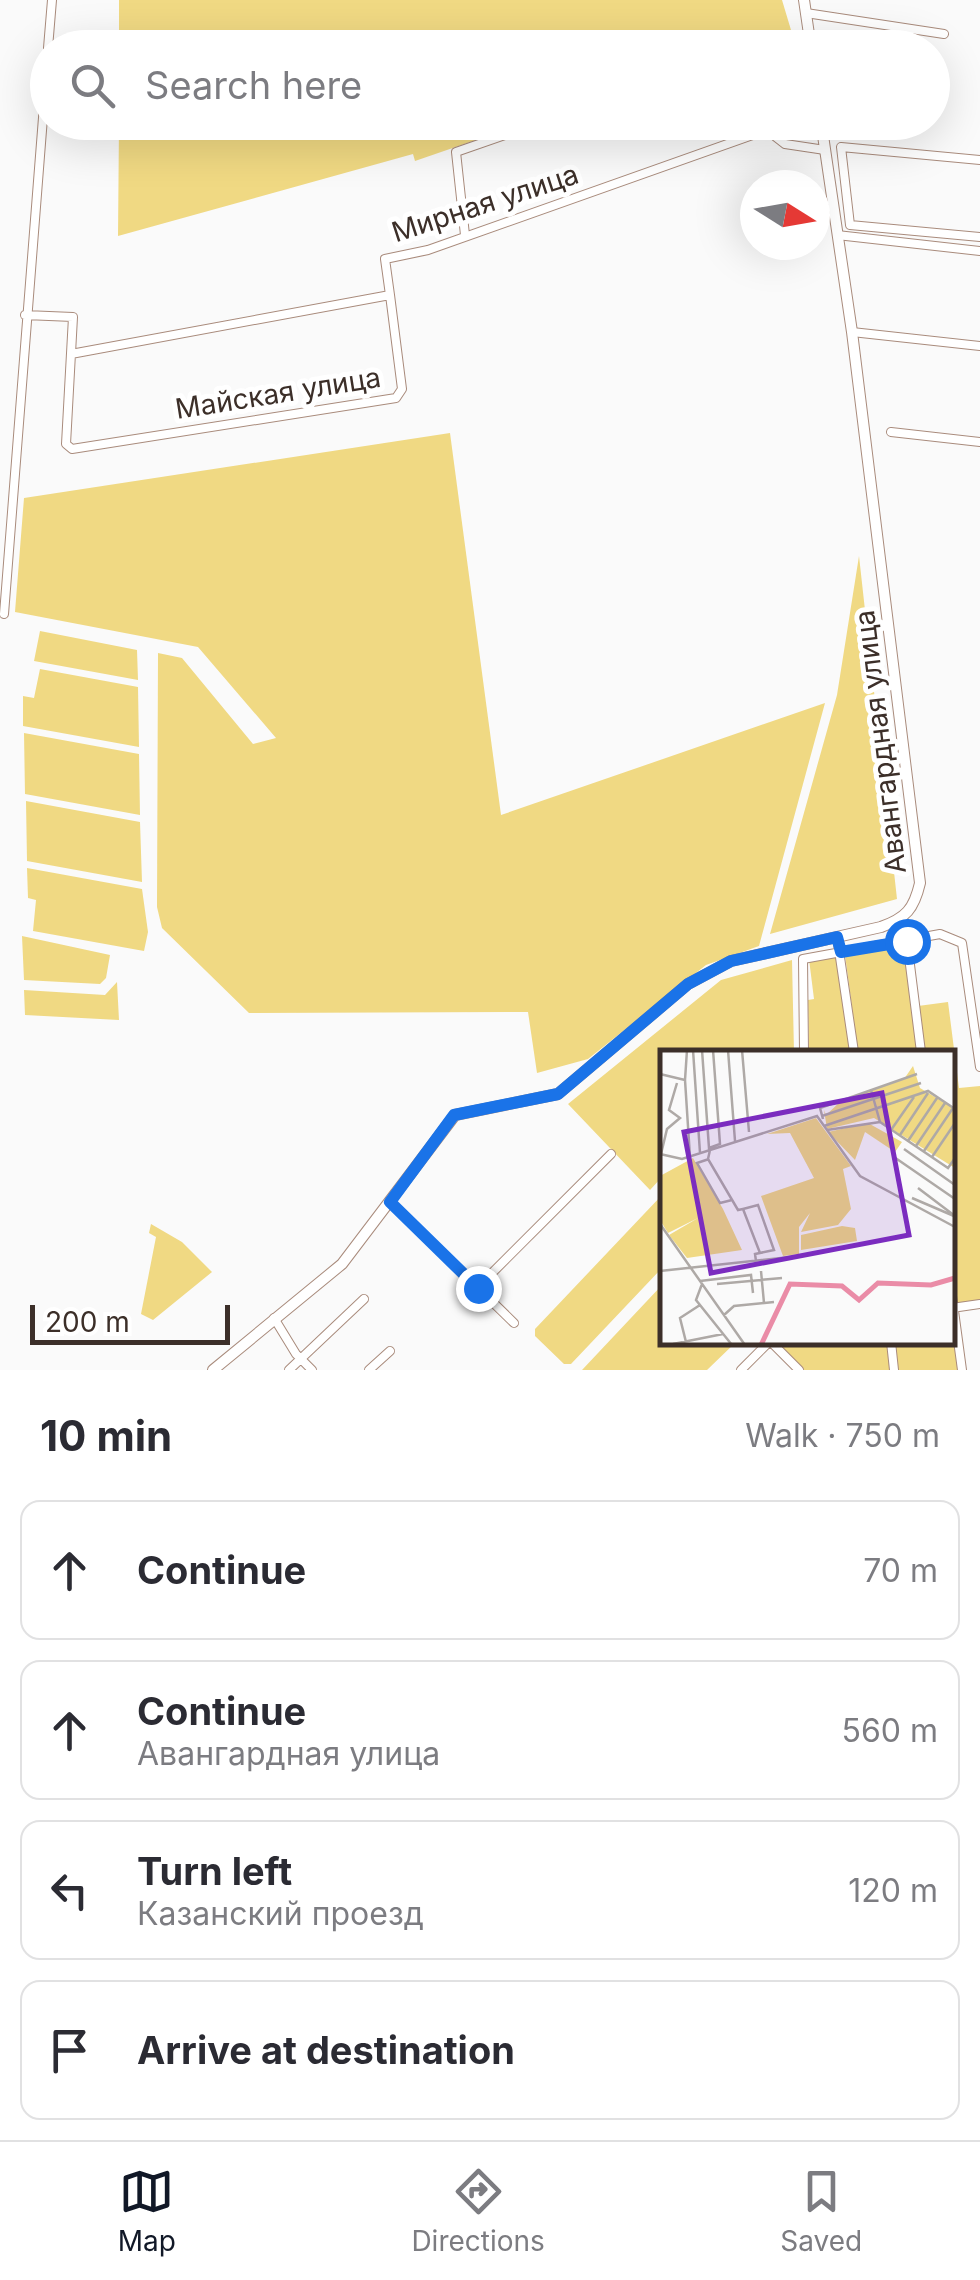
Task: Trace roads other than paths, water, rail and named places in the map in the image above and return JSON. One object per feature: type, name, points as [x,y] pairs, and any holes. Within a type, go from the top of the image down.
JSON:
[{"type":"main road","name":"Авангардная улица","points":[[213,1370],[342,1264],[454,1115],[558,1094],[688,984],[731,961],[900,920],[914,906],[920,883],[852,332],[824,140]]},
{"type":"street","points":[[50,30],[52,0]]},
{"type":"street","points":[[805,6],[924,30]]},
{"type":"street","points":[[4,614],[40,140]]},
{"type":"street","points":[[466,235],[456,152],[490,140]]},
{"type":"street","name":"Мирная улица","points":[[390,296],[385,259],[428,250],[727,140]]},
{"type":"street","name":"Мирная улица","points":[[786,140],[804,150],[825,150]]},
{"type":"street","points":[[980,160],[840,146],[850,224],[980,238]]},
{"type":"street","points":[[838,236],[980,251]]},
{"type":"street","points":[[25,315],[72,317],[71,354],[390,296]]},
{"type":"street","name":"Майская улица","points":[[71,354],[66,444],[72,449],[396,398],[402,389],[390,296]]},
{"type":"street","points":[[852,332],[980,346]]},
{"type":"street","points":[[891,432],[980,442]]},
{"type":"street","points":[[804,1050],[803,959],[940,934],[962,943],[980,1067]]},
{"type":"street","points":[[837,937],[854,1050]]},
{"type":"street","points":[[907,941],[921,1050]]},
{"type":"street","points":[[478,1288],[611,1154]]},
{"type":"street","points":[[390,1202],[514,1323]]},
{"type":"street","points":[[290,1370],[364,1299]]},
{"type":"street","points":[[955,1308],[980,1304]]},
{"type":"street","points":[[274,1318],[312,1370]]},
{"type":"street","points":[[955,1322],[962,1370]]},
{"type":"street","points":[[741,1370],[767,1345]]},
{"type":"street","points":[[773,1345],[799,1370]]},
{"type":"street","points":[[891,1345],[894,1370]]},
{"type":"street","points":[[369,1370],[390,1351]]}]
